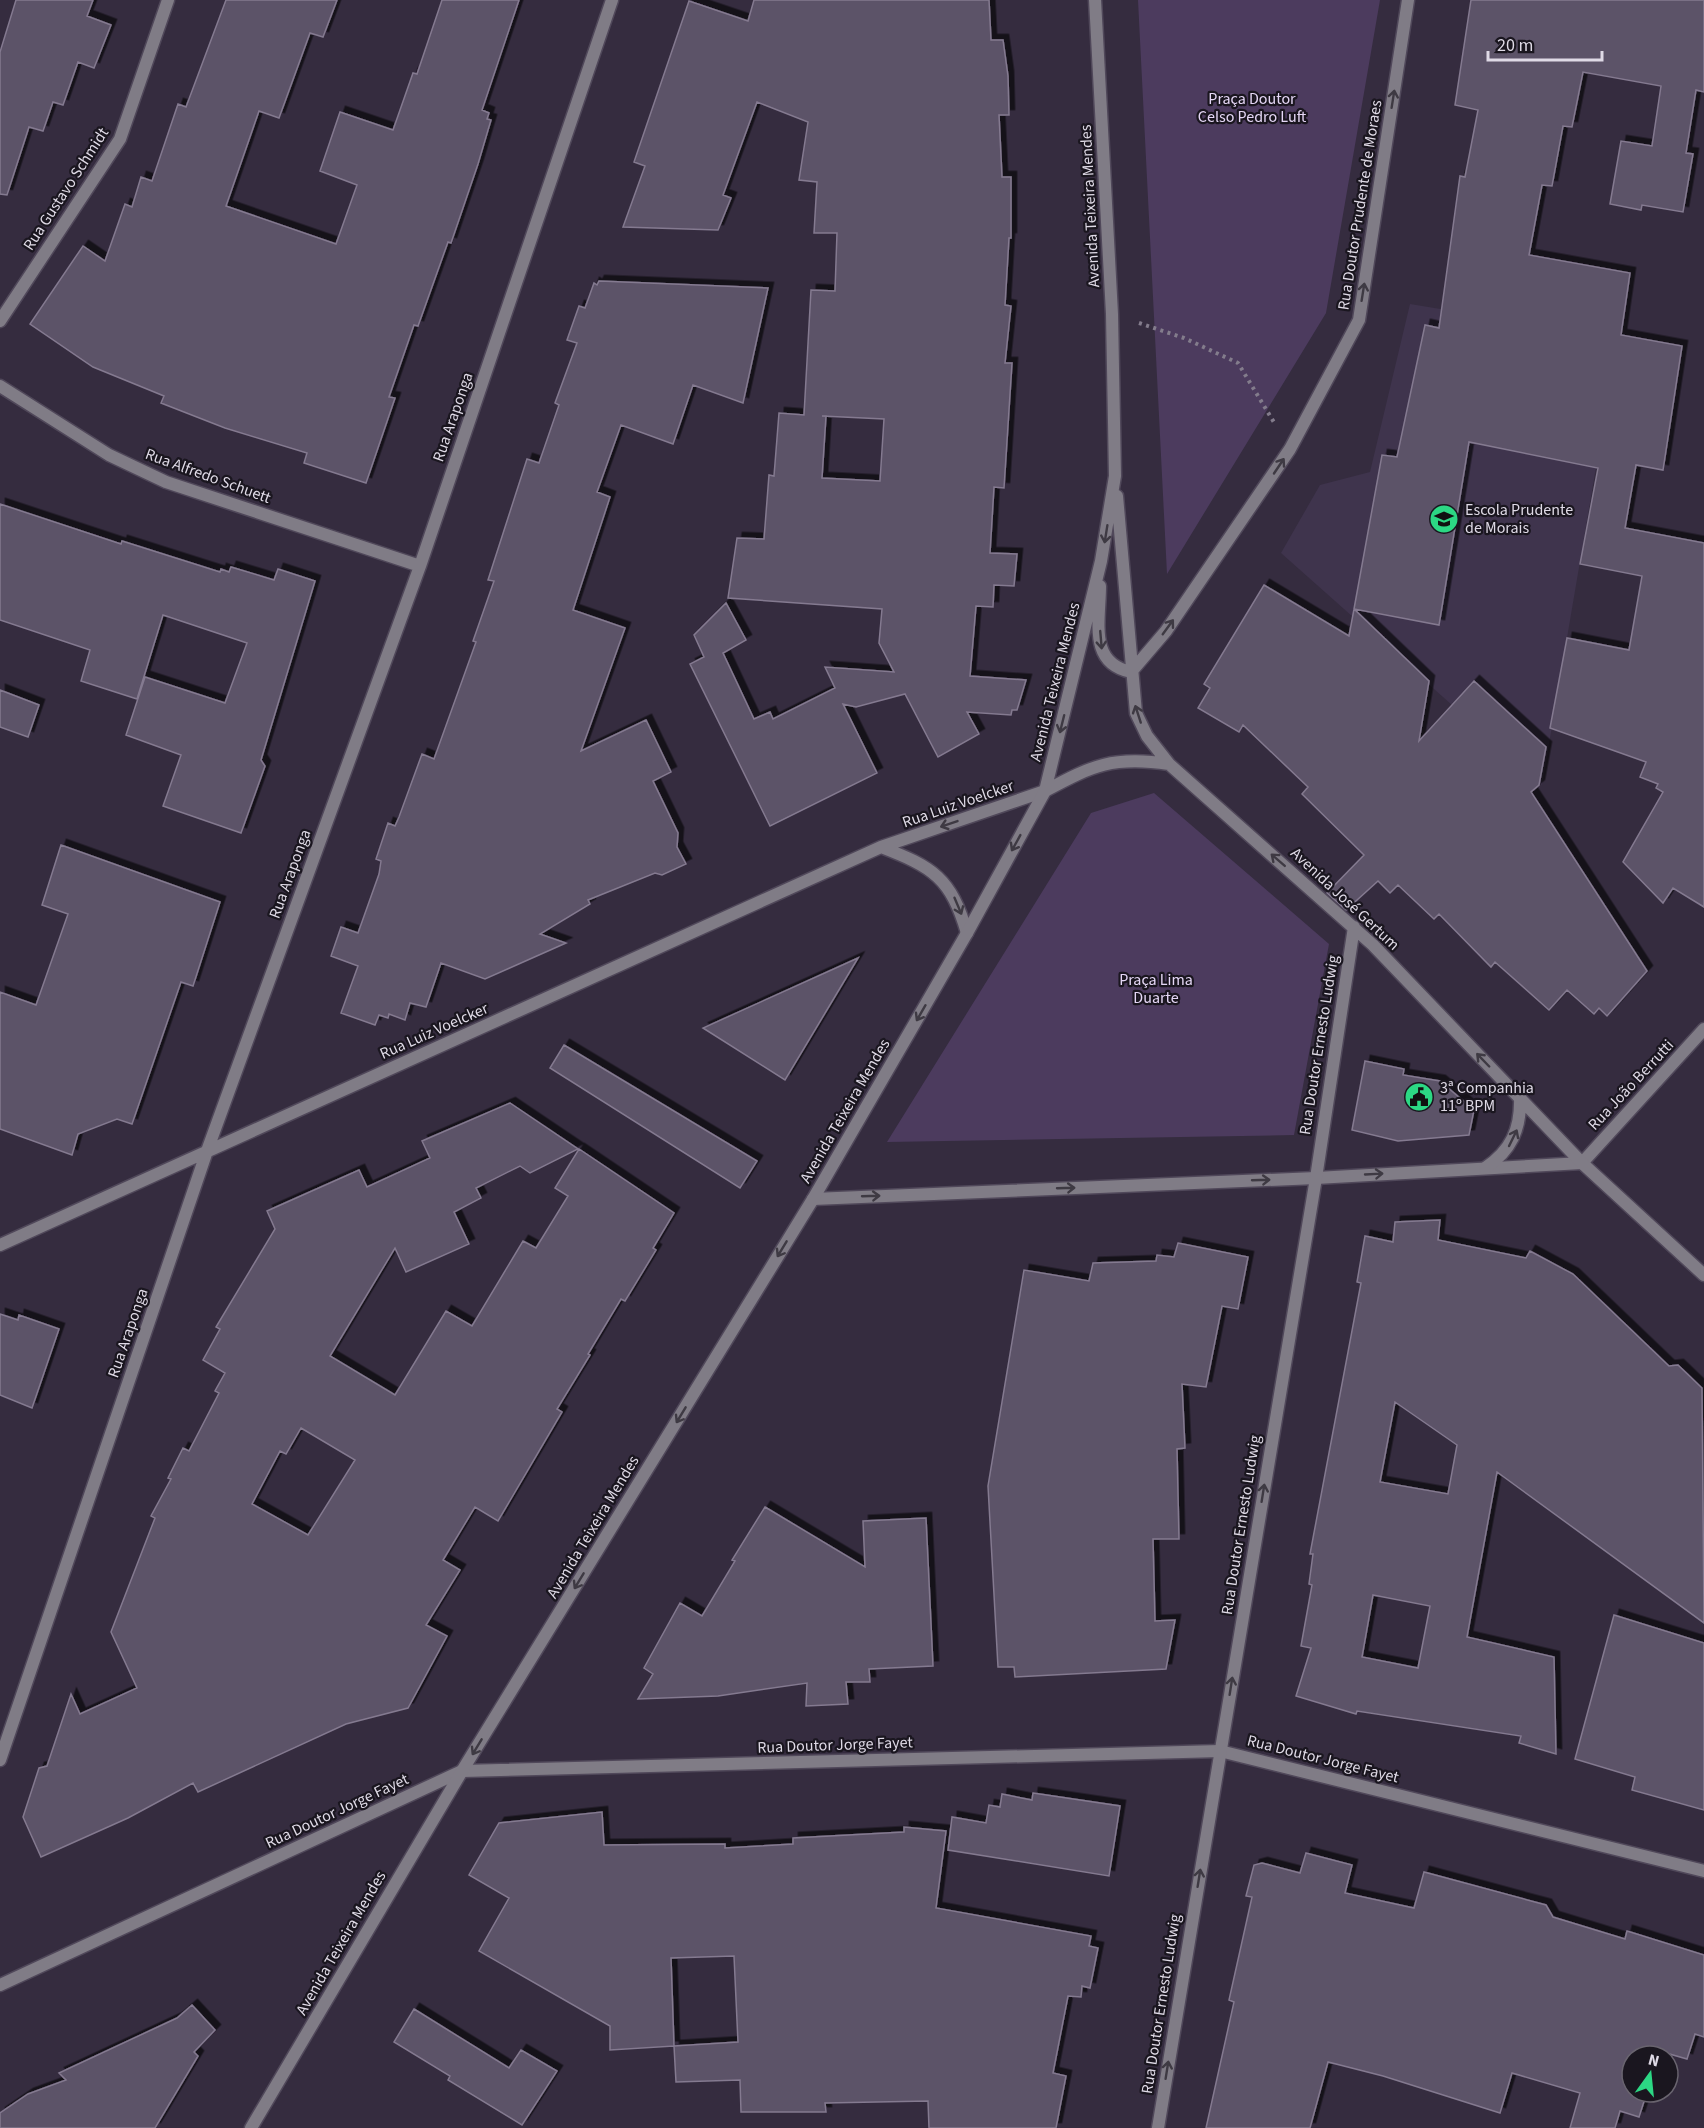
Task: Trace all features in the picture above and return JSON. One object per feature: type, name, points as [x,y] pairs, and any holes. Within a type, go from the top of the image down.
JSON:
[{"type":"street","name":"Rua Gustavo Schmidt","points":[[0,321],[120,139],[168,0]]},
{"type":"street","name":"Rua Araponga","points":[[0,1760],[207,1151],[420,566],[612,0]]},
{"type":"street","name":"Avenida Teixeira Mendes","points":[[251,2128],[462,1771],[813,1199],[967,933],[1044,791],[1101,561],[1115,476],[1112,314],[1095,0]]},
{"type":"street","name":"Rua Doutor Prudente de Moraes","points":[[1131,672],[1166,631],[1290,449],[1359,320],[1408,0]]},
{"type":"street","name":"Rua Alfredo Schuett","points":[[0,386],[109,455],[166,482],[420,566]]},
{"type":"street","name":"Avenida José Gertum","points":[[1115,476],[1136,713],[1147,736],[1169,764],[1354,927],[1582,1163],[1704,1275]]},
{"type":"street","points":[[1101,561],[1102,652],[1109,663],[1131,672]]},
{"type":"street","name":"Rua Luiz Voelcker","points":[[0,1245],[882,847],[1044,791],[1079,772],[1109,761],[1138,759],[1169,764]]},
{"type":"street","name":"Rua Luiz Voelcker","points":[[882,847],[912,859],[941,878],[958,903],[967,933]]},
{"type":"street","name":"Rua Doutor Ernesto Ludwig","points":[[1158,2128],[1316,1178],[1354,927]]},
{"type":"street","name":"Rua João Berrutti","points":[[1582,1163],[1704,1029]]},
{"type":"street","points":[[1485,1168],[1502,1154],[1515,1136],[1520,1118],[1520,1098]]},
{"type":"street","points":[[813,1199],[1316,1178],[1582,1163]]},
{"type":"street","name":"Rua Doutor Jorge Fayet","points":[[0,1985],[462,1771],[1220,1751],[1704,1871]]},
{"type":"path","points":[[1112,314],[1184,338],[1238,363],[1290,449]]},
{"type":"shaded area","name":"Escola Prudente de Morais","points":[[1410,304],[1618,338],[1542,785],[1281,553],[1320,485],[1370,472]]},
{"type":"green space","name":"Praça Doutor Celso Pedro Luft","points":[[1138,0],[1380,0],[1326,313],[1167,574]]},
{"type":"green space","name":"Praça Lima Duarte","points":[[1154,793],[1329,944],[1294,1135],[887,1142],[1091,813]]},
{"type":"building","points":[[16,0],[93,0],[87,16],[111,25],[94,68],[78,62],[63,105],[53,102],[43,131],[29,127],[7,195],[0,194],[0,52]]},
{"type":"building","points":[[226,0],[337,0],[323,37],[310,33],[279,118],[259,111],[226,206],[336,244],[357,185],[320,171],[340,112],[393,130],[413,73],[417,74],[442,0],[519,0],[482,110],[489,113],[487,119],[491,120],[478,164],[451,243],[448,242],[418,326],[414,325],[389,397],[395,398],[366,483],[304,463],[307,453],[225,428],[161,403],[164,396],[93,367],[30,324],[83,246],[105,261],[125,204],[132,207],[141,177],[152,181],[178,104],[186,107]]},
{"type":"building","points":[[754,0],[989,0],[991,40],[1003,40],[1008,76],[1009,115],[999,115],[1002,177],[1011,177],[1011,238],[1009,238],[1005,305],[1011,306],[1005,363],[1012,363],[1004,488],[994,487],[990,553],[1017,554],[1014,586],[994,585],[993,607],[976,606],[970,676],[1026,680],[1017,710],[1012,710],[1011,715],[967,712],[979,734],[938,757],[905,694],[856,707],[843,704],[877,773],[770,826],[690,664],[704,657],[694,635],[726,603],[746,640],[723,653],[754,719],[770,712],[773,719],[835,688],[825,667],[894,672],[879,643],[882,609],[728,598],[737,538],[764,539],[769,475],[774,476],[779,413],[804,415],[811,290],[835,291],[837,233],[814,233],[817,182],[799,180],[808,122],[757,102],[723,195],[731,198],[718,230],[623,227],[645,166],[634,162],[689,1],[748,21]],"holes":[[[826,416],[884,419],[880,481],[822,478]]]},
{"type":"building","points":[[1471,0],[1704,0],[1704,92],[1696,90],[1686,153],[1693,154],[1683,212],[1642,205],[1641,210],[1610,204],[1621,141],[1652,146],[1661,86],[1583,72],[1572,127],[1563,126],[1552,186],[1542,185],[1529,255],[1630,273],[1621,335],[1682,346],[1663,470],[1636,465],[1625,528],[1704,543],[1704,907],[1673,888],[1663,903],[1623,862],[1663,792],[1656,788],[1658,784],[1640,777],[1646,762],[1550,728],[1567,638],[1629,650],[1642,576],[1580,564],[1598,468],[1469,442],[1439,625],[1354,609],[1382,455],[1397,457],[1425,325],[1439,328],[1460,176],[1465,177],[1478,110],[1455,105]]},
{"type":"building","points":[[599,281],[768,288],[743,403],[693,385],[673,444],[621,425],[597,492],[610,497],[573,610],[625,628],[581,751],[646,720],[671,772],[653,781],[678,833],[677,847],[686,864],[662,875],[655,873],[588,900],[590,904],[540,934],[566,943],[485,979],[441,963],[426,1007],[410,1003],[405,1020],[389,1014],[388,1018],[379,1015],[375,1025],[341,1013],[358,966],[331,956],[341,927],[358,933],[379,874],[381,861],[376,859],[388,823],[395,826],[422,754],[434,759],[476,642],[473,641],[494,581],[488,580],[527,459],[539,463],[559,405],[555,403],[577,343],[567,340],[579,306],[585,308],[594,283],[597,285]]},
{"type":"building","points":[[0,504],[121,544],[122,541],[220,572],[221,569],[229,572],[231,567],[274,580],[278,569],[315,581],[261,760],[265,766],[241,833],[163,806],[181,755],[126,735],[145,677],[225,703],[247,643],[163,615],[137,699],[81,681],[90,650],[0,620]]},
{"type":"building","points":[[1264,585],[1349,636],[1354,609],[1429,681],[1419,741],[1474,681],[1546,747],[1539,785],[1531,792],[1647,971],[1607,1016],[1599,1008],[1594,1014],[1567,990],[1549,1010],[1495,962],[1491,967],[1439,914],[1434,919],[1398,885],[1390,893],[1378,881],[1346,910],[1327,893],[1364,855],[1302,794],[1308,787],[1243,725],[1239,732],[1198,708],[1210,688],[1204,684]]},
{"type":"building","points":[[0,690],[39,705],[28,737],[0,727]]},
{"type":"building","points":[[61,845],[220,902],[193,986],[181,982],[132,1124],[117,1119],[78,1134],[72,1155],[0,1129],[0,992],[36,1005],[68,914],[42,905]]},
{"type":"building","points":[[858,958],[785,1080],[703,1028]]},
{"type":"building","points":[[564,1045],[757,1161],[740,1188],[550,1068]]},
{"type":"building","points":[[1365,1061],[1404,1069],[1403,1075],[1440,1081],[1474,1110],[1469,1135],[1398,1141],[1352,1130]]},
{"type":"building","points":[[510,1103],[578,1149],[530,1173],[520,1166],[476,1188],[481,1198],[454,1212],[469,1244],[406,1272],[395,1248],[330,1356],[395,1395],[446,1311],[472,1326],[523,1241],[536,1248],[568,1196],[555,1188],[579,1149],[674,1213],[653,1248],[656,1250],[625,1301],[621,1299],[588,1354],[590,1355],[557,1409],[562,1412],[498,1521],[475,1507],[443,1560],[460,1570],[426,1625],[447,1636],[408,1708],[346,1724],[198,1792],[193,1783],[128,1818],[41,1857],[23,1817],[39,1768],[47,1766],[71,1694],[80,1714],[137,1688],[111,1632],[155,1518],[151,1516],[171,1479],[168,1478],[183,1448],[189,1451],[219,1393],[215,1391],[225,1373],[203,1360],[220,1329],[216,1327],[275,1229],[267,1211],[359,1170],[367,1187],[430,1158],[422,1141]],"holes":[[[301,1428],[355,1460],[308,1535],[252,1504],[280,1451],[286,1454]]]},
{"type":"building","points":[[1440,1220],[1438,1240],[1526,1258],[1530,1251],[1573,1274],[1669,1366],[1678,1365],[1702,1388],[1704,1623],[1497,1472],[1467,1637],[1554,1657],[1556,1754],[1519,1743],[1521,1736],[1357,1711],[1356,1714],[1296,1696],[1311,1648],[1301,1646],[1312,1585],[1309,1584],[1313,1554],[1310,1554],[1361,1283],[1357,1282],[1365,1236],[1393,1242],[1395,1222]],"holes":[[[1395,1402],[1457,1445],[1448,1494],[1380,1482]],[[1373,1595],[1430,1606],[1418,1668],[1362,1657]]]},
{"type":"building","points":[[1178,1243],[1248,1257],[1238,1309],[1222,1306],[1206,1387],[1182,1384],[1185,1448],[1177,1449],[1179,1539],[1153,1539],[1155,1621],[1175,1620],[1166,1669],[1015,1677],[1014,1667],[998,1667],[988,1486],[1024,1270],[1089,1281],[1093,1263],[1156,1261],[1157,1255],[1174,1257]]},
{"type":"building","points":[[0,1314],[18,1320],[19,1315],[59,1329],[32,1408],[0,1395]]},
{"type":"building","points":[[765,1507],[865,1567],[863,1521],[926,1518],[933,1666],[869,1669],[870,1682],[846,1682],[848,1704],[806,1706],[807,1683],[718,1696],[638,1699],[653,1674],[644,1668],[680,1603],[702,1616],[735,1561],[732,1560]]},
{"type":"building","points":[[1614,1615],[1704,1643],[1704,1810],[1632,1790],[1635,1777],[1575,1759]]},
{"type":"building","points":[[1033,1793],[1120,1806],[1109,1876],[948,1850],[952,1817],[986,1823],[989,1805],[1000,1807],[1002,1794],[1032,1800]]},
{"type":"building","points":[[602,1812],[604,1845],[725,1844],[725,1848],[793,1844],[793,1838],[904,1832],[904,1827],[946,1831],[936,1908],[1091,1936],[1089,1946],[1098,1948],[1090,1988],[1082,1986],[1081,1997],[1068,1996],[1053,2073],[1066,2076],[1056,2128],[929,2128],[928,2101],[825,2103],[826,2112],[741,2112],[740,2080],[676,2082],[674,2046],[610,2050],[610,2026],[479,1951],[509,1898],[469,1875],[499,1823]],"holes":[[[734,1956],[738,2042],[674,2046],[671,1958]]]},
{"type":"building","points":[[1306,1853],[1352,1865],[1345,1893],[1414,1908],[1424,1872],[1546,1905],[1553,1917],[1625,1939],[1627,1931],[1704,1955],[1704,2037],[1695,2034],[1687,2059],[1680,2057],[1680,2044],[1620,2044],[1620,2104],[1643,2104],[1639,2117],[1620,2111],[1615,2128],[1570,2128],[1580,2093],[1512,2073],[1500,2113],[1383,2076],[1328,2062],[1310,2128],[1206,2128],[1234,2002],[1229,2000],[1252,1897],[1246,1896],[1254,1865],[1262,1863],[1300,1873]]},
{"type":"building","points":[[192,2005],[215,2030],[194,2052],[198,2056],[155,2128],[0,2128],[0,2113],[28,2094],[66,2080],[59,2073],[177,2018]]},
{"type":"building","points":[[414,2009],[509,2068],[521,2050],[557,2071],[522,2125],[448,2080],[450,2076],[394,2042]]},
{"type":"place","name":"Escola Prudente de Morais","points":[[1444,519]]},
{"type":"place","name":"3ª Companhia 11º BPM","points":[[1419,1097]]}]
